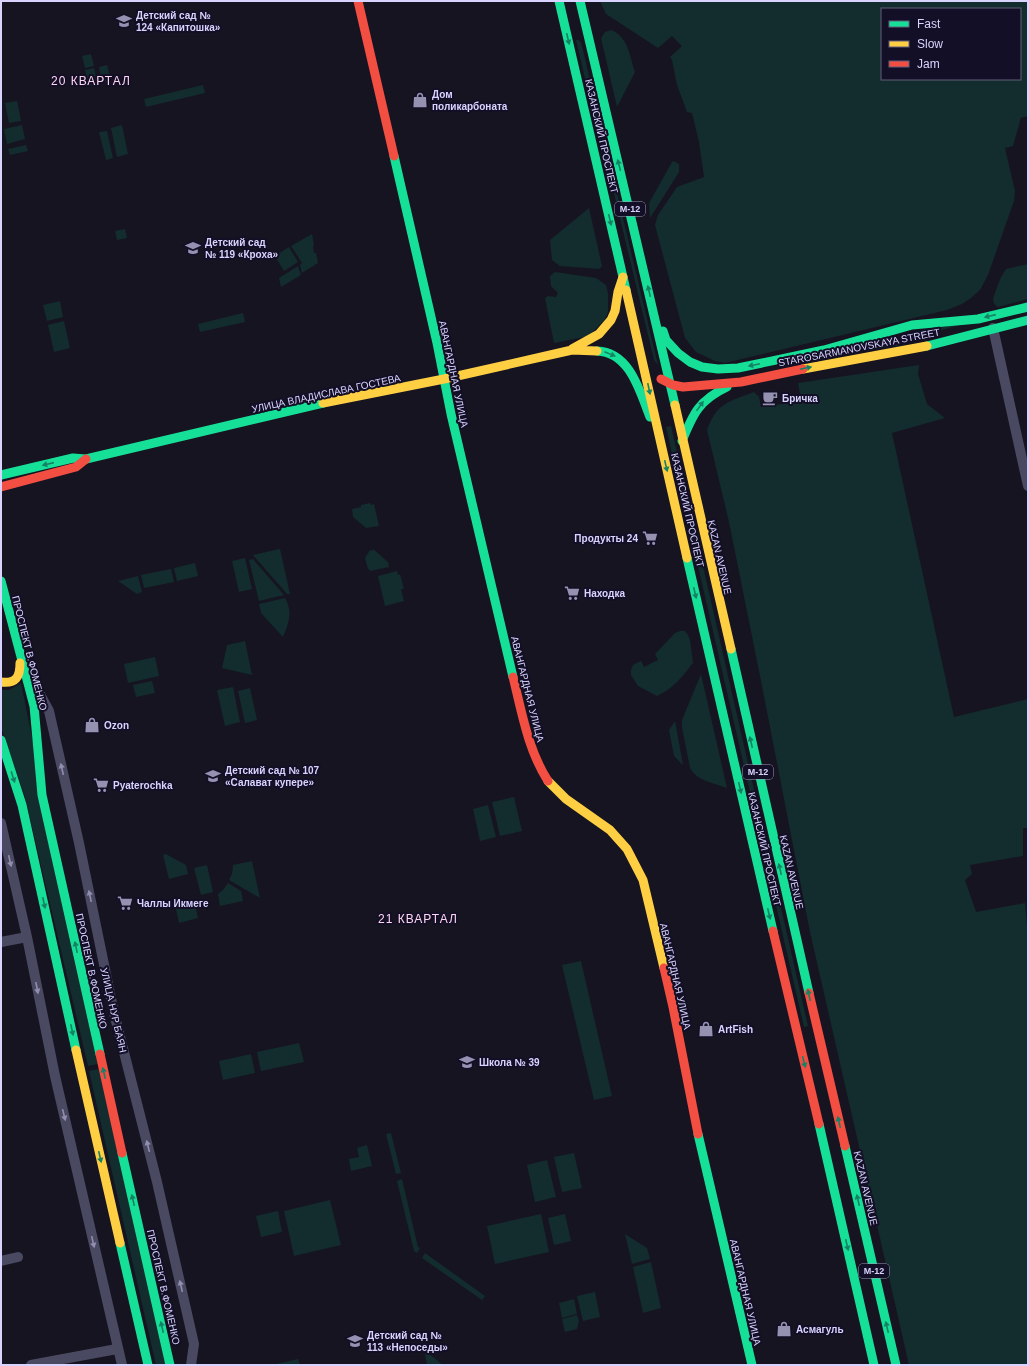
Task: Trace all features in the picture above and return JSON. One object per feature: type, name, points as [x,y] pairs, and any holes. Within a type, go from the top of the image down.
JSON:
[{"type":"main road","name":"АВАНГАРДНАЯ УЛИЦА","points":[[358,1],[437,343],[451,414],[533,754],[545,778],[554,789],[610,830],[627,849],[643,880],[673,1007],[700,1144],[752,1365]]},
{"type":"main road","name":"КАЗАНСКИЙ ПРОСПЕКТ","points":[[559,1],[795,1024]]},
{"type":"main road","name":"КАЗАНСКИЙ ПРОСПЕКТ","points":[[580,1],[670,384]]},
{"type":"main road","name":"УЛИЦА ВЛАДИСЛАВА ГОСТЕВА","points":[[572,350],[599,334],[611,320],[615,311],[618,292],[623,277]]},
{"type":"main road","name":"STAROSARMANOVSKAYA STREET","points":[[653,307],[666,340],[678,353],[696,364],[718,369],[738,368],[824,350],[912,325],[978,319],[1028,307]]},
{"type":"main road","name":"STAROSARMANOVSKAYA STREET","points":[[741,382],[831,363],[917,348],[1028,320]]},
{"type":"main road","points":[[912,325],[905,337],[910,345],[917,348]]},
{"type":"main road","points":[[637,337],[649,354],[652,368],[656,374],[670,384],[678,387],[691,388],[741,382]]},
{"type":"main road","name":"УЛИЦА ВЛАДИСЛАВА ГОСТЕВА","points":[[1,475],[73,458],[86,459],[310,406],[444,379],[572,350],[603,351],[617,357],[623,362],[637,384],[650,418],[659,435]]},
{"type":"main road","points":[[682,441],[692,417],[702,402],[714,392],[741,382]]},
{"type":"main road","name":"KAZAN AVENUE","points":[[670,384],[815,1020],[896,1365]]},
{"type":"main road","name":"УЛИЦА ВЛАДИСЛАВА ГОСТЕВА","points":[[1,487],[76,467],[86,459]]},
{"type":"main road","name":"ПРОСПЕКТ В.ФОМЕНКО","points":[[1,581],[20,659],[34,706],[42,795],[170,1365]]},
{"type":"main road","points":[[1,682],[12,682],[19,676],[20,659]]},
{"type":"main road","points":[[1,740],[22,805],[80,1070],[148,1365]]},
{"type":"main road","points":[[795,1024],[803,1034],[809,1033],[815,1020]]},
{"type":"main road","name":"М-12","points":[[795,1024],[829,1165],[874,1365]]},
{"type":"street","points":[[994,328],[1028,486]]},
{"type":"street","name":"УЛИЦА НУР БАЯН","points":[[20,659],[48,711],[79,843],[114,1013],[157,1182],[194,1344],[191,1365]]},
{"type":"street","points":[[1,823],[27,937],[55,1076],[117,1349],[122,1365]]},
{"type":"street","points":[[1,942],[27,937]]},
{"type":"street","points":[[1,1261],[18,1257]]},
{"type":"street","points":[[31,1365],[117,1349]]},
{"type":"green space","points":[[600,1],[1028,1],[1028,116],[1021,118],[1013,146],[1005,148],[1015,191],[1014,201],[988,275],[980,290],[962,304],[947,310],[725,363],[715,361],[696,352],[685,338],[655,225],[658,215],[677,187],[704,177],[699,142],[692,113],[687,112],[677,85],[672,60],[670,57],[682,46],[672,36],[658,48],[606,14]]},
{"type":"green space","points":[[611,30],[617,33],[625,42],[635,72],[617,107],[601,38],[605,32]]},
{"type":"green space","points":[[576,40],[581,42],[658,365],[654,360]]},
{"type":"green space","points":[[91,54],[94,66],[85,68],[82,56]]},
{"type":"green space","points":[[107,65],[111,81],[102,83],[99,67]]},
{"type":"green space","points":[[94,68],[98,84],[89,86],[85,70]]},
{"type":"green space","points":[[203,85],[205,93],[146,107],[144,99]]},
{"type":"green space","points":[[17,101],[21,121],[9,123],[5,103]]},
{"type":"green space","points":[[22,125],[25,139],[7,144],[4,129]]},
{"type":"green space","points":[[122,125],[128,154],[117,157],[111,128]]},
{"type":"green space","points":[[107,131],[113,158],[106,160],[99,132]]},
{"type":"green space","points":[[26,145],[28,151],[10,155],[8,149]]},
{"type":"green space","points":[[674,161],[679,164],[679,172],[650,218],[649,203],[672,162]]},
{"type":"green space","points":[[589,208],[602,266],[599,269],[560,266],[552,260],[550,240]]},
{"type":"green space","points":[[125,229],[127,238],[117,240],[115,231]]},
{"type":"green space","points":[[312,234],[314,253],[316,253],[318,263],[302,273],[300,265],[302,263],[291,246]]},
{"type":"green space","points":[[289,247],[298,262],[284,271],[275,256]]},
{"type":"green space","points":[[1028,264],[1028,299],[998,307],[994,303],[993,298],[1001,277],[1006,269]]},
{"type":"green space","points":[[298,266],[301,275],[281,287],[279,278]]},
{"type":"green space","points":[[555,272],[596,278],[606,285],[608,293],[608,312],[605,319],[589,336],[554,343],[545,298],[548,296],[556,297],[558,293],[551,286],[550,276]]},
{"type":"green space","points":[[60,301],[63,317],[47,321],[43,305]]},
{"type":"green space","points":[[243,313],[245,322],[200,332],[198,324]]},
{"type":"green space","points":[[64,321],[70,348],[54,352],[48,325]]},
{"type":"green space","points":[[970,322],[915,338],[909,336],[910,333]]},
{"type":"green space","points":[[894,338],[894,341],[898,346],[832,354]]},
{"type":"green space","points":[[919,365],[918,374],[927,404],[945,418],[892,433],[954,717],[1028,699],[1028,828],[1023,828],[1023,856],[970,865],[972,874],[965,880],[976,912],[1025,903],[1028,924],[1028,1365],[909,1365],[810,932],[729,522],[707,430],[715,414],[720,408],[731,401],[754,392],[759,397],[761,407],[782,404],[800,394],[798,383]]},
{"type":"green space","points":[[671,426],[808,1026],[804,1027],[666,427]]},
{"type":"green space","points":[[370,503],[371,505],[374,504],[379,526],[366,528],[353,517],[352,509]]},
{"type":"green space","points":[[280,549],[290,594],[287,594],[253,555]]},
{"type":"green space","points":[[373,549],[388,562],[389,567],[370,571],[368,569],[365,558],[370,550],[372,551]]},
{"type":"green space","points":[[245,558],[252,589],[239,592],[232,561]]},
{"type":"green space","points":[[253,559],[284,595],[259,601],[249,560]]},
{"type":"green space","points":[[195,563],[198,576],[177,581],[174,568]]},
{"type":"green space","points":[[171,569],[174,582],[144,588],[141,575]]},
{"type":"green space","points":[[397,571],[398,575],[400,574],[404,589],[401,589],[404,601],[385,606],[378,576]]},
{"type":"green space","points":[[138,576],[142,592],[137,594],[118,581]]},
{"type":"green space","points":[[285,598],[289,608],[289,618],[283,637],[261,613],[259,604]]},
{"type":"green space","points":[[685,631],[688,635],[693,663],[673,686],[657,696],[638,686],[631,675],[633,665],[641,661],[644,667],[658,660],[655,654],[675,633]]},
{"type":"green space","points":[[245,641],[252,675],[222,668],[227,645]]},
{"type":"green space","points":[[155,657],[159,676],[128,683],[124,664]]},
{"type":"green space","points":[[701,674],[727,788],[701,779],[690,768],[682,728],[682,720]]},
{"type":"green space","points":[[152,681],[155,693],[136,697],[133,685]]},
{"type":"green space","points":[[21,683],[98,1064],[88,1066],[25,797],[1,727],[1,690],[9,690]]},
{"type":"green space","points":[[233,687],[240,722],[225,726],[217,690]]},
{"type":"green space","points":[[250,688],[257,720],[245,723],[238,691]]},
{"type":"green space","points":[[675,721],[683,765],[674,756],[669,730]]},
{"type":"green space","points":[[514,797],[522,831],[500,836],[492,802]]},
{"type":"green space","points":[[488,805],[496,837],[480,841],[473,809]]},
{"type":"green space","points":[[166,854],[186,865],[188,874],[169,879],[163,855]]},
{"type":"green space","points":[[252,861],[260,898],[229,880],[232,874],[233,865]]},
{"type":"green space","points":[[207,865],[213,892],[201,895],[194,868]]},
{"type":"green space","points":[[228,883],[241,891],[243,901],[220,906],[218,894]]},
{"type":"green space","points":[[194,901],[198,918],[179,923],[175,905]]},
{"type":"green space","points":[[581,961],[612,1096],[594,1100],[562,965]]},
{"type":"green space","points":[[299,1043],[304,1062],[261,1071],[257,1052]]},
{"type":"green space","points":[[251,1054],[255,1073],[223,1080],[219,1061]]},
{"type":"green space","points":[[99,1069],[167,1365],[156,1365],[89,1071]]},
{"type":"green space","points":[[391,1133],[401,1173],[396,1174],[386,1134]]},
{"type":"green space","points":[[367,1145],[372,1166],[351,1171],[349,1159],[359,1157],[357,1148]]},
{"type":"green space","points":[[574,1153],[582,1188],[562,1192],[554,1157]]},
{"type":"green space","points":[[547,1160],[556,1197],[535,1202],[527,1165]]},
{"type":"green space","points":[[402,1179],[418,1247],[420,1248],[417,1253],[414,1251],[397,1181]]},
{"type":"green space","points":[[330,1200],[341,1245],[294,1256],[284,1211]]},
{"type":"green space","points":[[278,1211],[282,1232],[261,1237],[256,1216]]},
{"type":"green space","points":[[541,1214],[549,1252],[495,1264],[487,1226]]},
{"type":"green space","points":[[565,1214],[571,1241],[554,1245],[548,1218]]},
{"type":"green space","points":[[625,1234],[647,1248],[650,1259],[632,1264]]},
{"type":"green space","points":[[425,1253],[485,1296],[482,1300],[422,1258]]},
{"type":"green space","points":[[651,1262],[661,1308],[643,1313],[633,1267]]},
{"type":"green space","points":[[595,1292],[600,1317],[583,1321],[577,1296]]},
{"type":"green space","points":[[574,1299],[577,1314],[562,1318],[559,1303]]},
{"type":"green space","points":[[577,1315],[579,1321],[577,1329],[565,1332],[562,1319]]},
{"type":"green space","points":[[425,1354],[429,1354],[443,1365],[427,1365]]},
{"type":"green space","points":[[298,1359],[300,1365],[272,1365]]},
{"type":"traffic: fast","points":[[559,1],[626,290]]},
{"type":"traffic: fast","points":[[580,1],[675,405]]},
{"type":"traffic: fast","points":[[394,156],[437,343],[451,414],[513,677]]},
{"type":"traffic: fast","points":[[663,331],[666,340],[678,353],[690,362],[702,367],[718,369],[738,368],[824,350],[912,325],[978,319],[1028,307]]},
{"type":"traffic: fast","points":[[927,346],[1028,320]]},
{"type":"traffic: fast","points":[[597,351],[608,353],[618,358],[626,366],[638,385],[650,417]]},
{"type":"traffic: fast","points":[[682,441],[698,409],[710,397],[727,387]]},
{"type":"traffic: fast","points":[[1,475],[73,458],[86,459],[323,403]]},
{"type":"traffic: fast","points":[[687,558],[773,931]]},
{"type":"traffic: fast","points":[[1,581],[34,706],[42,795],[100,1054]]},
{"type":"traffic: fast","points":[[731,649],[809,993]]},
{"type":"traffic: fast","points":[[1,740],[22,805],[76,1050]]},
{"type":"traffic: fast","points":[[819,1124],[874,1365]]},
{"type":"traffic: fast","points":[[698,1134],[752,1365]]},
{"type":"traffic: fast","points":[[845,1146],[896,1365]]},
{"type":"traffic: fast","points":[[122,1153],[170,1365]]},
{"type":"traffic: fast","points":[[120,1243],[148,1365]]},
{"type":"traffic: slow","points":[[572,349],[599,334],[611,320],[615,311],[618,292],[623,277]]},
{"type":"traffic: slow","points":[[626,290],[687,558]]},
{"type":"traffic: slow","points":[[803,369],[927,346]]},
{"type":"traffic: slow","points":[[323,403],[444,379],[572,350],[597,351]]},
{"type":"traffic: slow","points":[[675,405],[731,649]]},
{"type":"traffic: slow","points":[[1,682],[14,681],[18,676],[20,663]]},
{"type":"traffic: slow","points":[[548,781],[566,799],[610,830],[627,849],[643,880],[664,968]]},
{"type":"traffic: slow","points":[[76,1050],[120,1243]]},
{"type":"traffic: jam","points":[[358,1],[394,156]]},
{"type":"traffic: jam","points":[[661,379],[673,385],[683,387],[741,382],[803,369]]},
{"type":"traffic: jam","points":[[1,487],[76,467],[86,459]]},
{"type":"traffic: jam","points":[[513,677],[523,718],[535,757],[548,781]]},
{"type":"traffic: jam","points":[[773,931],[819,1124]]},
{"type":"traffic: jam","points":[[664,968],[698,1134]]},
{"type":"traffic: jam","points":[[809,993],[845,1146]]},
{"type":"traffic: jam","points":[[100,1054],[122,1153]]},
{"type":"place","name":"Детский сад № 124 «Капитошка»","points":[[124,21]]},
{"type":"place","name":"Дом поликарбоната","points":[[420,100]]},
{"type":"place","name":"Детский сад № 119 «Кроха»","points":[[193,248]]},
{"type":"place","name":"Бричка","points":[[770,398]]},
{"type":"place","name":"Продукты 24","points":[[650,538]]},
{"type":"place","name":"Находка","points":[[572,593]]},
{"type":"place","name":"Ozon","points":[[92,725]]},
{"type":"place","name":"Детский сад № 107 «Салават купере»","points":[[213,776]]},
{"type":"place","name":"Pyaterochka","points":[[101,785]]},
{"type":"place","name":"Чаллы Икмеге","points":[[125,903]]},
{"type":"place","name":"ArtFish","points":[[706,1029]]},
{"type":"place","name":"Школа № 39","points":[[467,1062]]},
{"type":"place","name":"Асмагуль","points":[[784,1329]]},
{"type":"place","name":"Детский сад № 113 «Непоседы»","points":[[355,1341]]},
{"type":"district","name":"20 КВАРТАЛ","points":[[91,81]]},
{"type":"district","name":"21 КВАРТАЛ","points":[[418,919]]}]
